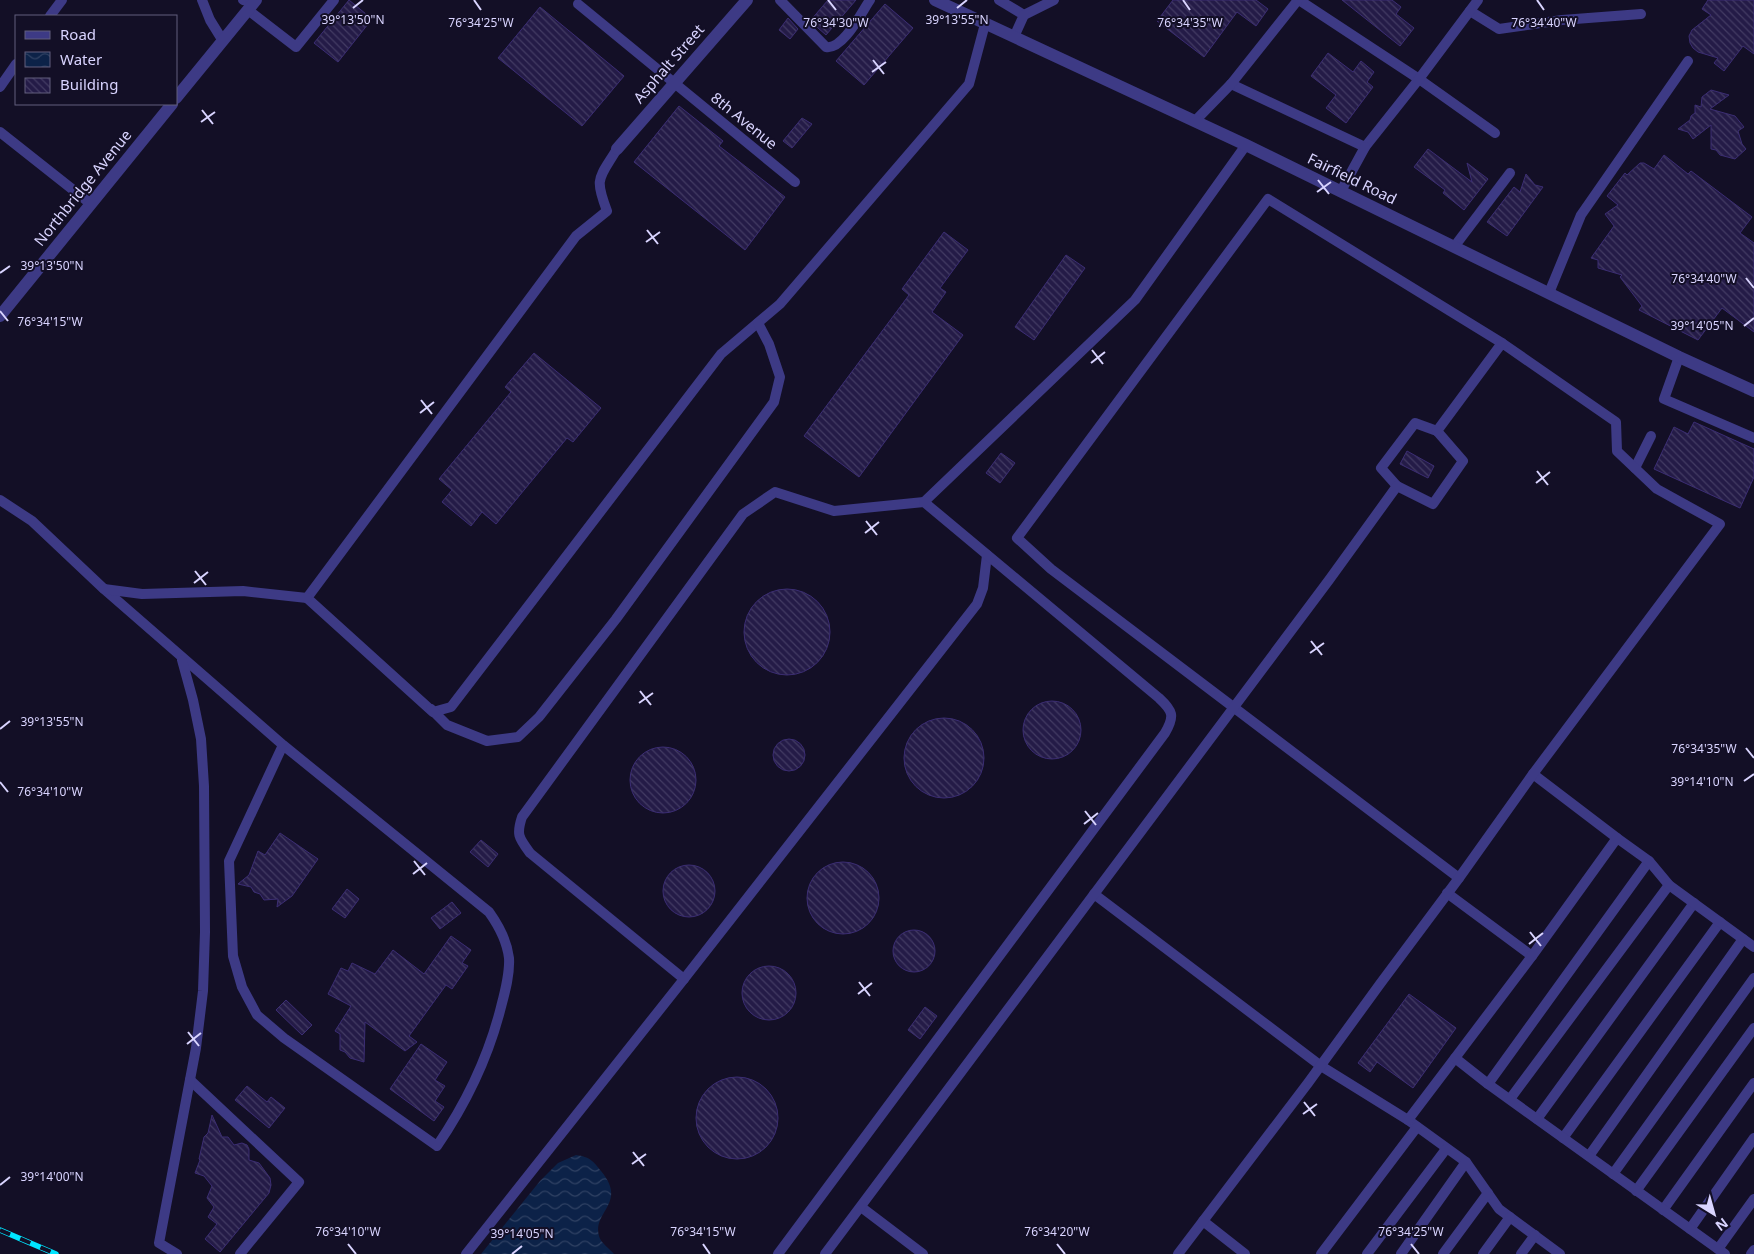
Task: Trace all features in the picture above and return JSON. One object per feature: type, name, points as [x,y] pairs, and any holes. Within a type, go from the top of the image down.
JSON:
[{"type":"street","name":"Asphalt Street","points":[[617,150],[747,0]]},
{"type":"street","name":"Fairfield Road","points":[[935,0],[1246,145],[1680,357],[1754,391]]},
{"type":"street","points":[[178,96],[223,41],[250,3]]},
{"type":"street","name":"Northbridge Avenue","points":[[0,315],[171,105]]},
{"type":"lane","points":[[51,15],[62,0]]},
{"type":"lane","points":[[202,0],[210,20],[223,41]]},
{"type":"lane","points":[[250,3],[296,47],[334,0]]},
{"type":"lane","points":[[780,0],[791,4],[826,47],[831,48],[842,42],[870,0]]},
{"type":"lane","points":[[998,0],[1024,15]]},
{"type":"lane","points":[[1014,37],[1024,15],[1054,0]]},
{"type":"lane","points":[[1195,121],[1230,84],[1299,0],[1419,79],[1494,133]]},
{"type":"lane","points":[[1340,191],[1364,147],[1419,79],[1478,0]]},
{"type":"lane","name":"8th Avenue","points":[[578,4],[795,182]]},
{"type":"lane","points":[[1470,11],[1499,29],[1562,20],[1641,14]]},
{"type":"lane","points":[[104,589],[142,594],[243,591],[307,598],[433,712],[451,707],[721,354],[780,304],[969,84],[985,24]]},
{"type":"lane","points":[[1549,293],[1581,215],[1688,61]]},
{"type":"lane","points":[[0,87],[15,65]]},
{"type":"lane","points":[[1230,84],[1364,147]]},
{"type":"lane","points":[[0,132],[91,204]]},
{"type":"lane","points":[[684,979],[530,853],[520,840],[518,830],[522,817],[743,514],[775,492],[834,511],[924,502],[1135,300],[1246,145]]},
{"type":"lane","points":[[307,598],[576,236],[607,210],[598,185],[600,177],[617,150]]},
{"type":"lane","points":[[1454,247],[1510,173]]},
{"type":"lane","points":[[1178,1254],[1321,1066],[1459,878],[1533,774],[1720,524],[1657,489],[1634,468],[1617,451],[1616,422],[1502,343],[1268,199],[1017,538],[1051,568],[1233,708],[1459,878]]},
{"type":"lane","points":[[430,708],[447,725],[487,741],[518,737],[539,717],[616,619],[774,402],[780,378],[769,344],[758,322]]},
{"type":"lane","points":[[1437,431],[1502,343]]},
{"type":"lane","points":[[1680,357],[1664,400],[1754,438]]},
{"type":"lane","points":[[1415,423],[1437,431],[1463,461],[1433,504],[1397,486],[1381,468],[1415,423]]},
{"type":"lane","points":[[1634,468],[1651,436]]},
{"type":"lane","points":[[825,1254],[1330,580],[1397,486]]},
{"type":"lane","points":[[0,500],[32,521],[181,659],[283,745],[490,912],[500,929],[508,958],[506,986],[494,1037],[476,1082],[454,1122],[437,1146],[284,1038],[257,1015],[242,987],[232,956],[229,861],[283,745]]},
{"type":"lane","points":[[778,1254],[1171,723],[1171,713],[1159,698],[924,502]]},
{"type":"lane","points":[[466,1254],[978,604],[983,588],[987,555]]},
{"type":"lane","points":[[177,1254],[159,1243],[196,1048],[203,981],[205,932],[204,786],[201,740],[193,700],[181,659]]},
{"type":"lane","points":[[1533,774],[1649,861],[1668,885],[1754,947]]},
{"type":"lane","points":[[1408,1120],[1532,956],[1617,838]]},
{"type":"lane","points":[[1488,1084],[1649,861]]},
{"type":"lane","points":[[1510,1100],[1668,885]]},
{"type":"lane","points":[[1447,893],[1532,956]]},
{"type":"lane","points":[[1094,894],[1321,1066],[1408,1120],[1466,1162],[1499,1209],[1559,1254]]},
{"type":"lane","points":[[1537,1119],[1694,903]]},
{"type":"lane","points":[[1563,1138],[1720,922]]},
{"type":"lane","points":[[1589,1156],[1743,939]]},
{"type":"lane","points":[[1613,1174],[1754,978]]},
{"type":"lane","points":[[1636,1191],[1754,1028]]},
{"type":"lane","points":[[1455,1058],[1488,1084],[1721,1252],[1754,1199]]},
{"type":"lane","points":[[190,1080],[299,1182],[240,1254]]},
{"type":"lane","points":[[1663,1210],[1754,1083]]},
{"type":"lane","points":[[1320,1254],[1417,1127]]},
{"type":"lane","points":[[1690,1229],[1754,1138]]},
{"type":"lane","points":[[1368,1254],[1446,1149]]},
{"type":"lane","points":[[1401,1254],[1466,1162]]},
{"type":"lane","points":[[1443,1254],[1488,1193]]},
{"type":"lane","points":[[861,1207],[923,1254]]},
{"type":"lane","points":[[1482,1254],[1510,1217]]},
{"type":"lane","points":[[1203,1221],[1246,1254]]},
{"type":"lane","points":[[1521,1254],[1535,1235]]},
{"type":"lane","points":[[1751,1254],[1754,1250]]},
{"type":"water","points":[[576,1155],[588,1158],[593,1162],[608,1182],[611,1191],[610,1199],[598,1228],[599,1236],[603,1243],[614,1254],[481,1254],[540,1181],[558,1163]]},
{"type":"building","points":[[349,0],[372,19],[338,62],[314,43]]},
{"type":"building","points":[[828,0],[856,0],[826,35],[810,21]]},
{"type":"building","points":[[1173,0],[1256,0],[1268,9],[1256,26],[1237,12],[1204,57],[1157,21]]},
{"type":"building","points":[[1342,0],[1392,0],[1401,7],[1396,14],[1414,28],[1400,46]]},
{"type":"building","points":[[1708,0],[1754,0],[1754,54],[1743,46],[1724,71],[1714,63],[1718,58],[1698,52],[1690,43],[1689,36],[1692,30],[1711,15],[1702,9]]},
{"type":"building","points":[[885,4],[913,28],[864,85],[836,61]]},
{"type":"building","points":[[540,7],[624,76],[582,126],[498,58]]},
{"type":"building","points":[[788,18],[798,29],[790,39],[779,30]]},
{"type":"building","points":[[1328,53],[1353,72],[1361,61],[1374,72],[1367,82],[1373,87],[1346,123],[1326,108],[1336,95],[1311,76]]},
{"type":"building","points":[[1711,90],[1729,95],[1710,109],[1735,116],[1744,127],[1738,131],[1742,144],[1746,149],[1735,159],[1720,155],[1716,150],[1711,149],[1711,125],[1693,139],[1688,132],[1678,129],[1690,120],[1691,116],[1695,113],[1695,105],[1701,107],[1702,97]]},
{"type":"building","points":[[679,106],[723,141],[719,146],[785,197],[745,250],[634,162]]},
{"type":"building","points":[[802,118],[812,124],[792,148],[783,141]]},
{"type":"building","points":[[1428,149],[1472,182],[1467,163],[1488,179],[1464,210],[1443,193],[1445,190],[1414,167]]},
{"type":"building","points":[[1664,155],[1688,174],[1691,171],[1752,217],[1740,233],[1754,243],[1754,332],[1722,308],[1698,340],[1639,310],[1642,306],[1620,277],[1622,275],[1598,268],[1598,260],[1591,258],[1614,226],[1605,214],[1618,205],[1607,196],[1625,173],[1627,175],[1640,163],[1644,163],[1654,169]]},
{"type":"building","points":[[1526,174],[1535,185],[1543,187],[1507,236],[1487,222],[1514,187],[1520,192]]},
{"type":"building","points":[[944,232],[968,250],[940,288],[946,292],[932,312],[963,335],[859,477],[804,436],[909,295],[902,289]]},
{"type":"building","points":[[1066,255],[1085,268],[1034,340],[1015,327]]},
{"type":"building","points":[[534,353],[601,408],[573,442],[567,438],[496,524],[482,512],[471,526],[442,502],[452,490],[439,479],[511,392],[505,387]]},
{"type":"building","points":[[1694,422],[1754,449],[1754,477],[1740,508],[1654,469],[1674,427],[1688,434]]},
{"type":"building","points":[[1407,451],[1434,466],[1428,478],[1400,464]]},
{"type":"building","points":[[1001,453],[1015,463],[1000,483],[986,473]]},
{"type":"building","points":[[787,589],[804,592],[818,601],[827,615],[830,632],[827,649],[818,663],[804,672],[787,675],[770,672],[756,663],[747,649],[744,632],[747,615],[756,601],[770,592]]},
{"type":"building","points":[[1052,701],[1063,703],[1076,714],[1081,730],[1079,741],[1068,754],[1052,759],[1041,757],[1028,746],[1023,730],[1025,719],[1036,706]]},
{"type":"building","points":[[944,718],[959,721],[972,730],[981,743],[984,758],[981,773],[972,786],[959,795],[944,798],[929,795],[916,786],[907,773],[904,758],[907,743],[916,730],[929,721]]},
{"type":"building","points":[[789,739],[801,743],[805,755],[801,767],[789,771],[777,767],[773,755],[777,743]]},
{"type":"building","points":[[663,747],[676,749],[691,762],[694,767],[696,780],[694,793],[681,808],[676,811],[663,813],[650,811],[635,798],[632,793],[630,780],[632,767],[645,752],[650,749]]},
{"type":"building","points":[[280,833],[318,859],[292,896],[277,907],[278,899],[264,900],[251,887],[238,884],[249,875],[258,851],[265,855]]},
{"type":"building","points":[[481,840],[498,854],[488,867],[470,852]]},
{"type":"building","points":[[843,862],[863,868],[873,878],[879,898],[873,918],[863,928],[843,934],[823,928],[813,918],[807,898],[813,878],[823,868]]},
{"type":"building","points":[[689,865],[703,869],[711,877],[715,891],[711,905],[703,913],[689,917],[675,913],[667,905],[663,891],[667,877],[675,869]]},
{"type":"building","points":[[347,889],[359,899],[345,918],[332,909]]},
{"type":"building","points":[[452,902],[461,913],[440,929],[431,918]]},
{"type":"building","points":[[910,930],[918,930],[929,936],[935,951],[929,966],[918,972],[910,972],[899,966],[893,955],[893,947],[899,936]]},
{"type":"building","points":[[451,936],[471,950],[462,963],[468,966],[452,989],[446,985],[409,1036],[417,1042],[405,1051],[365,1022],[364,1062],[350,1058],[345,1052],[340,1050],[340,1034],[335,1031],[351,1006],[328,994],[341,968],[348,971],[352,963],[375,974],[393,950],[424,974]]},
{"type":"building","points":[[764,966],[774,966],[784,970],[792,978],[796,993],[792,1008],[784,1016],[774,1020],[764,1020],[754,1016],[746,1008],[742,998],[742,988],[746,978],[754,970]]},
{"type":"building","points":[[1409,994],[1456,1028],[1413,1088],[1377,1062],[1370,1072],[1358,1063]]},
{"type":"building","points":[[286,1000],[312,1025],[302,1035],[276,1010]]},
{"type":"building","points":[[925,1007],[937,1016],[920,1039],[908,1030]]},
{"type":"building","points":[[421,1044],[447,1062],[435,1080],[445,1086],[435,1101],[444,1107],[434,1121],[390,1089]]},
{"type":"building","points":[[737,1077],[753,1080],[766,1089],[775,1102],[778,1118],[775,1134],[766,1147],[753,1156],[737,1159],[721,1156],[708,1147],[699,1134],[696,1118],[699,1102],[708,1089],[721,1080]]},
{"type":"building","points":[[247,1086],[267,1102],[271,1097],[285,1108],[269,1128],[235,1100]]},
{"type":"building","points":[[212,1115],[222,1137],[228,1137],[234,1145],[242,1143],[247,1145],[249,1160],[259,1163],[270,1178],[271,1185],[269,1193],[220,1252],[205,1239],[217,1224],[208,1217],[214,1207],[207,1198],[212,1186],[204,1176],[195,1173]]},
{"type":"railway","points":[[0,1230],[56,1254]]}]
